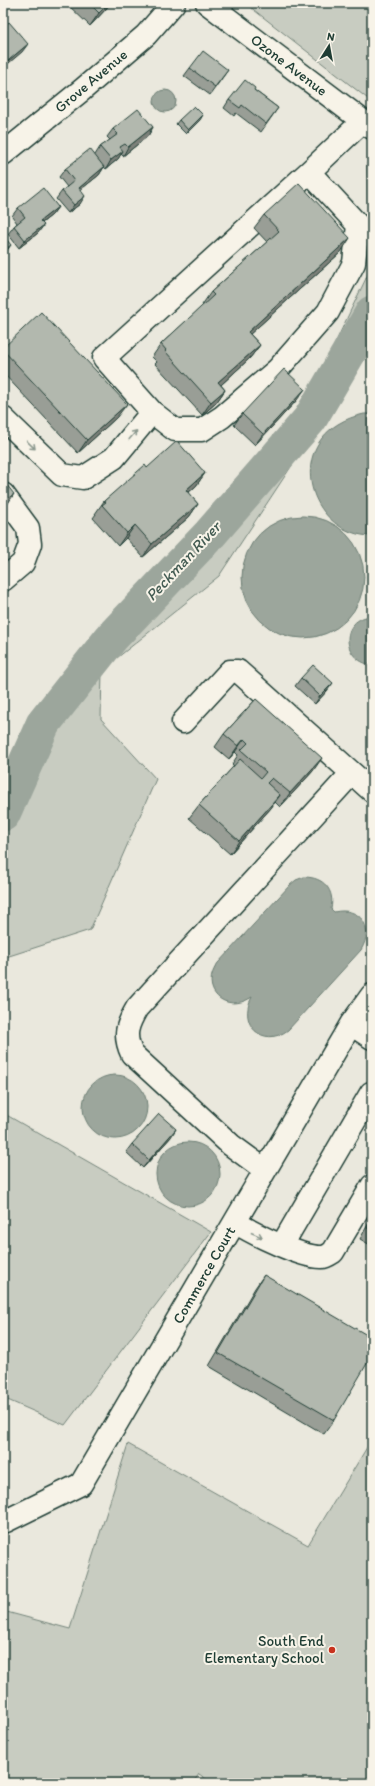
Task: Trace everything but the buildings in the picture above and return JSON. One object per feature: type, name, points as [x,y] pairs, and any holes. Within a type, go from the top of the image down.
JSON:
[{"type":"street","name":"Grove Avenue","points":[[3,154],[82,90],[146,35],[174,3]]},
{"type":"street","name":"Ozone Avenue","points":[[207,3],[367,124]]},
{"type":"street","points":[[309,172],[358,226],[354,263],[328,312],[278,369],[222,417],[202,430],[175,430],[152,412],[104,358],[309,172],[367,124]]},
{"type":"street","points":[[3,418],[62,474],[83,478],[114,458],[152,412]]},
{"type":"street","points":[[3,494],[28,528],[30,544],[23,563],[3,580]]},
{"type":"street","points":[[183,722],[230,671],[238,671],[372,790]]},
{"type":"street","points":[[265,1170],[231,1145],[132,1054],[127,1044],[127,1031],[130,1020],[136,1008],[352,773]]},
{"type":"street","name":"Commerce Court","points":[[6,1521],[81,1484],[351,1024],[372,995]]},
{"type":"street","points":[[351,1024],[372,1038]]},
{"type":"street","points":[[282,1245],[372,1092]]},
{"type":"street","points":[[234,1222],[254,1234],[310,1256],[323,1257],[333,1252],[372,1186]]},
{"type":"shaded area","points":[[245,3],[372,3],[372,102]]},
{"type":"shaded area","points":[[165,90],[173,93],[176,101],[173,109],[165,112],[157,109],[154,101],[157,93]]},
{"type":"shaded area","points":[[367,163],[372,165],[372,344],[219,576],[102,670],[101,719],[156,779],[90,930],[6,957],[3,1055],[3,792],[41,704],[124,601],[197,528],[305,406],[370,270]]},
{"type":"shaded area","points":[[364,414],[372,414],[372,536],[351,532],[334,523],[322,509],[313,492],[310,473],[313,455],[322,438],[341,422]]},
{"type":"shaded area","points":[[303,516],[315,517],[326,521],[346,534],[359,554],[363,565],[363,589],[359,600],[346,620],[326,633],[315,637],[303,638],[291,637],[280,633],[260,620],[247,600],[243,589],[242,577],[243,565],[247,554],[260,534],[280,521],[291,517]]},
{"type":"shaded area","points":[[372,616],[372,665],[362,662],[354,656],[348,639],[354,624],[362,618]]},
{"type":"shaded area","points":[[304,877],[317,879],[326,886],[331,896],[331,909],[334,912],[351,912],[358,915],[365,926],[365,942],[361,950],[288,1030],[279,1035],[270,1037],[255,1031],[250,1024],[248,1007],[252,997],[242,1002],[232,1003],[224,1001],[217,996],[213,990],[211,982],[213,973],[218,963],[290,885],[296,880]]},
{"type":"shaded area","points":[[115,1075],[133,1080],[138,1084],[142,1089],[147,1107],[142,1125],[138,1130],[133,1134],[115,1139],[97,1134],[92,1130],[88,1125],[83,1107],[88,1089],[92,1084],[97,1080]]},
{"type":"shaded area","points":[[3,1113],[211,1232],[65,1425],[3,1398]]},
{"type":"shaded area","points":[[188,1142],[206,1148],[214,1156],[220,1174],[214,1192],[206,1200],[188,1206],[170,1200],[162,1192],[156,1174],[162,1156],[170,1148]]},
{"type":"shaded area","points":[[372,1439],[372,1783],[212,1783],[199,1774],[193,1783],[3,1783],[3,1611],[70,1629],[128,1444],[308,1545]]},
{"type":"waterway","name":"Peckman River","points":[[3,814],[43,724],[112,637],[210,534],[310,419],[372,313]]},
{"type":"place","name":"South End Elementary School","points":[[332,1650]]}]
